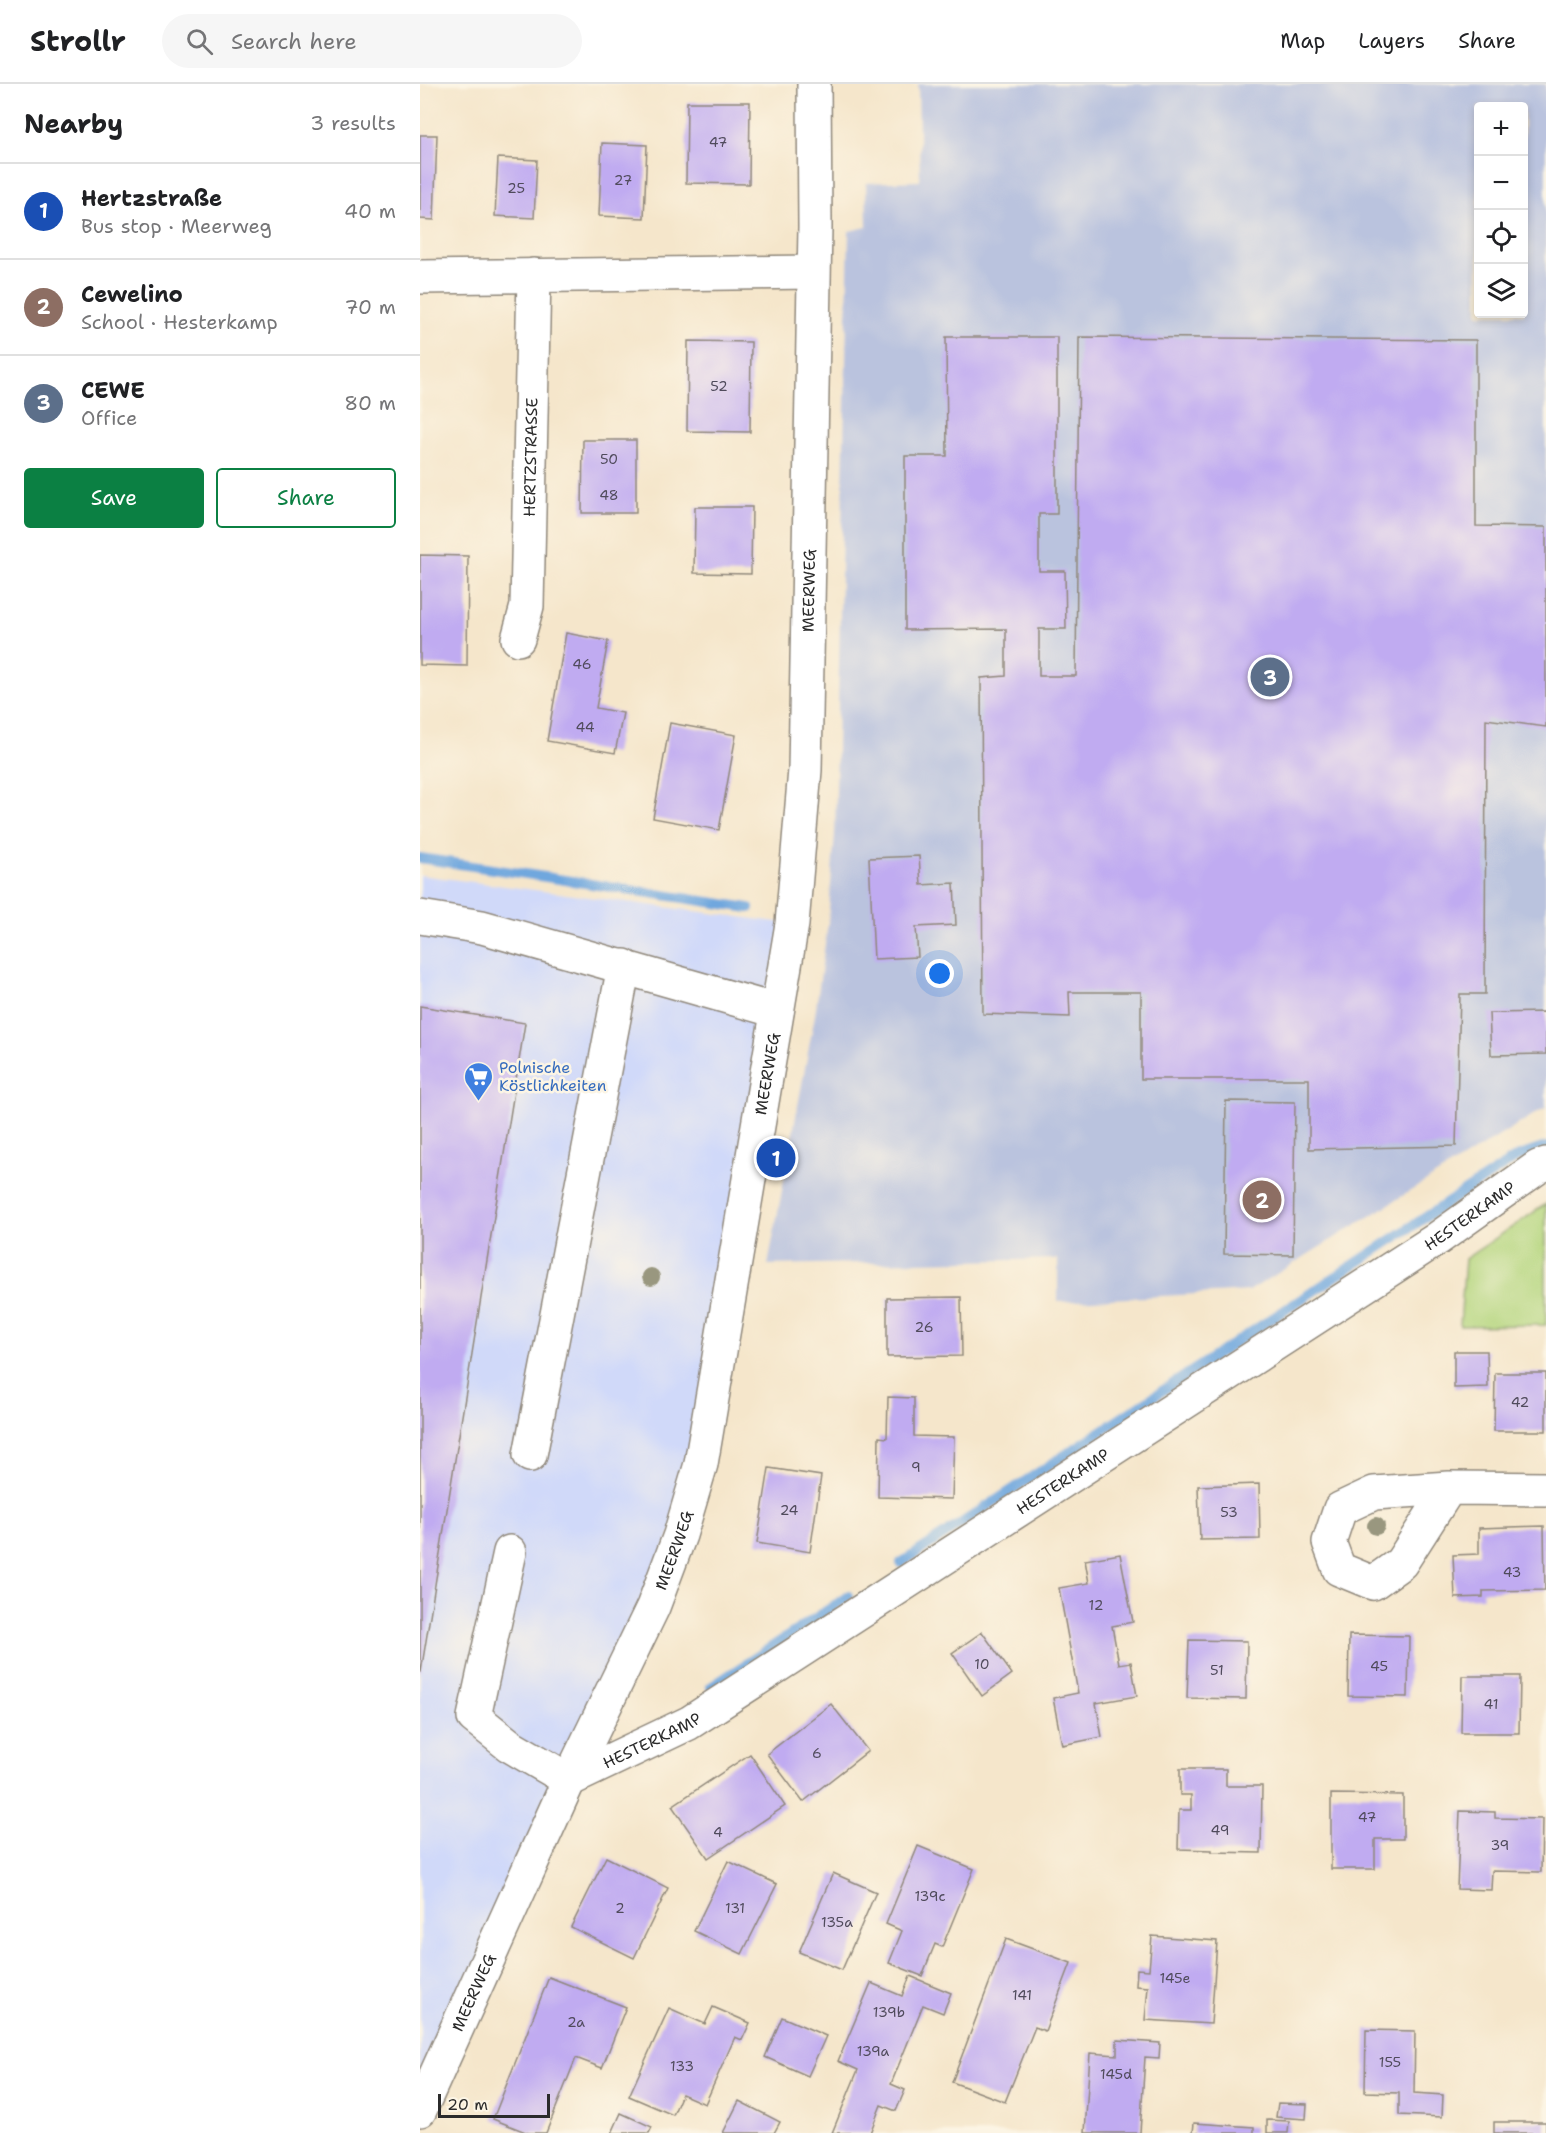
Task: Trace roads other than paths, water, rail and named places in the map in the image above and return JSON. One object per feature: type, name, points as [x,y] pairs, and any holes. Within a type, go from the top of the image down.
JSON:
[{"type":"street","name":"MEERWEG","points":[[420,2110],[569,1780],[653,1607],[680,1535],[701,1464],[792,924],[805,770],[815,227],[814,84]]},
{"type":"street","points":[[420,277],[813,272]]},
{"type":"street","name":"HERTZSTRASSE","points":[[518,639],[527,606],[534,275]]},
{"type":"street","points":[[420,917],[482,927],[777,1011]]},
{"type":"street","points":[[530,1455],[624,966]]},
{"type":"street","name":"HESTERKAMP","points":[[569,1780],[689,1723],[1427,1245],[1538,1167],[1546,1164]]},
{"type":"street","points":[[1449,1488],[1546,1489]]},
{"type":"street","points":[[510,1552],[474,1717],[509,1745],[569,1780]]},
{"type":"waterway","points":[[420,858],[749,908]]},
{"type":"waterway","points":[[901,1563],[1517,1157],[1546,1147]]},
{"type":"waterway","points":[[711,1687],[849,1596]]},
{"type":"place","name":"CEWE","points":[[1270,677]]},
{"type":"place","name":"Polnische Köstlichkeiten","points":[[478,1102]]},
{"type":"place","name":"Hertzstraße","points":[[776,1158]]},
{"type":"place","name":"Cewelino","points":[[1262,1200]]}]
